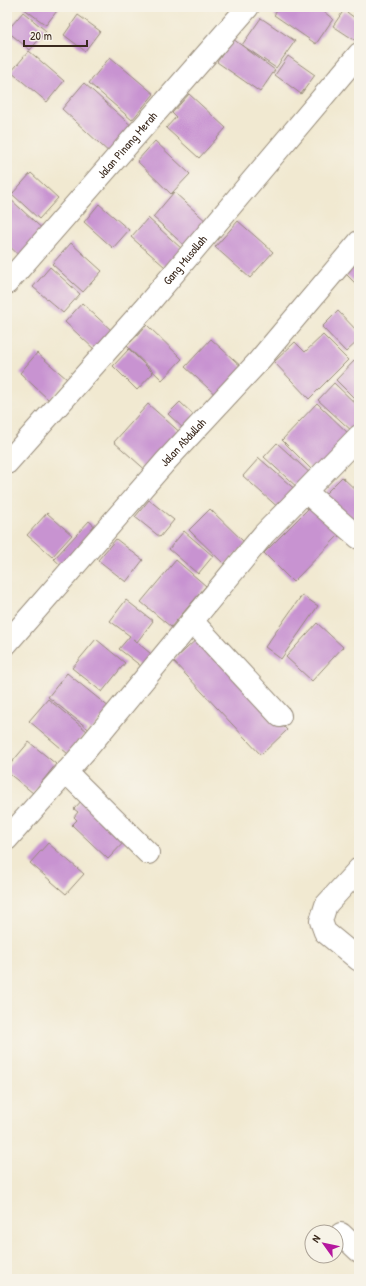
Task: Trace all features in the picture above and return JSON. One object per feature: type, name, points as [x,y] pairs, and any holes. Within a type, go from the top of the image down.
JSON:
[{"type":"street","name":"Jalan Pinang Merah","points":[[7,283],[248,7]]},
{"type":"street","name":"Gang Musollah","points":[[7,463],[143,310],[359,54]]},
{"type":"street","name":"Jalan Abdullah","points":[[7,643],[166,461],[257,363],[359,242]]},
{"type":"street","points":[[7,839],[66,772],[264,534],[359,436]]},
{"type":"street","points":[[306,492],[359,538]]},
{"type":"street","points":[[192,621],[280,716]]},
{"type":"street","points":[[66,772],[148,853]]},
{"type":"street","points":[[359,869],[326,905],[320,921],[325,932],[359,960]]},
{"type":"street","points":[[344,1237],[359,1251]]},
{"type":"building","points":[[60,7],[46,25],[23,8]]},
{"type":"building","points":[[280,7],[320,7],[319,8],[333,19],[316,44],[274,15]]},
{"type":"building","points":[[344,10],[359,21],[359,43],[333,26]]},
{"type":"building","points":[[23,12],[46,31],[30,50],[7,31]]},
{"type":"building","points":[[78,15],[100,31],[85,51],[64,35]]},
{"type":"building","points":[[261,18],[295,41],[276,68],[242,45]]},
{"type":"building","points":[[233,39],[275,70],[260,92],[217,62]]},
{"type":"building","points":[[29,51],[64,81],[47,102],[11,72]]},
{"type":"building","points":[[288,56],[315,75],[301,94],[275,75]]},
{"type":"building","points":[[110,57],[154,94],[132,120],[89,83]]},
{"type":"building","points":[[84,83],[135,129],[112,155],[62,109]]},
{"type":"building","points":[[189,94],[226,128],[199,158],[166,128],[176,117],[172,113]]},
{"type":"building","points":[[155,141],[190,174],[171,194],[137,161]]},
{"type":"building","points":[[31,173],[58,198],[39,219],[12,194]]},
{"type":"building","points":[[174,192],[208,223],[186,247],[153,217]]},
{"type":"building","points":[[8,197],[48,234],[24,260],[7,244]]},
{"type":"building","points":[[99,204],[129,230],[113,248],[84,222]]},
{"type":"building","points":[[148,218],[182,249],[165,267],[131,237]]},
{"type":"building","points":[[238,221],[273,252],[250,278],[215,247]]},
{"type":"building","points":[[71,243],[102,271],[83,292],[52,264]]},
{"type":"building","points":[[359,261],[359,287],[346,274]]},
{"type":"building","points":[[50,267],[80,294],[63,313],[33,287]]},
{"type":"building","points":[[82,303],[112,331],[95,350],[65,322]]},
{"type":"building","points":[[338,311],[359,333],[359,340],[346,352],[322,327]]},
{"type":"building","points":[[147,325],[182,359],[162,380],[127,346]]},
{"type":"building","points":[[323,335],[348,360],[309,399],[274,362],[295,342],[305,352]]},
{"type":"building","points":[[211,339],[244,369],[219,398],[185,367]]},
{"type":"building","points":[[129,349],[153,373],[137,390],[113,366]]},
{"type":"building","points":[[37,353],[67,379],[49,400],[20,373]]},
{"type":"building","points":[[355,360],[359,364],[359,395],[355,399],[336,380]]},
{"type":"building","points":[[334,383],[359,407],[359,425],[353,432],[318,400]]},
{"type":"building","points":[[180,402],[198,419],[186,431],[168,414]]},
{"type":"building","points":[[317,403],[352,437],[316,474],[282,440]]},
{"type":"building","points":[[148,404],[183,435],[149,473],[114,442]]},
{"type":"building","points":[[277,443],[312,475],[299,489],[264,457]]},
{"type":"building","points":[[259,458],[298,492],[281,510],[243,476]]},
{"type":"building","points":[[342,477],[359,493],[359,524],[322,497]]},
{"type":"building","points":[[149,500],[174,520],[160,537],[135,517]]},
{"type":"building","points":[[314,503],[342,532],[293,582],[264,553]]},
{"type":"building","points":[[210,509],[246,544],[225,565],[189,530]]},
{"type":"building","points":[[47,513],[72,535],[52,557],[27,535]]},
{"type":"building","points":[[89,521],[100,531],[65,569],[54,559]]},
{"type":"building","points":[[184,531],[213,556],[198,574],[169,549]]},
{"type":"building","points":[[116,539],[143,560],[126,582],[98,560]]},
{"type":"building","points":[[176,560],[206,586],[171,627],[141,602]]},
{"type":"building","points":[[302,595],[318,606],[281,659],[265,647]]},
{"type":"building","points":[[126,600],[153,621],[137,642],[133,639],[156,658],[146,670],[119,649],[130,636],[110,621]]},
{"type":"building","points":[[317,623],[343,647],[312,681],[286,657]]},
{"type":"building","points":[[200,636],[287,730],[261,755],[173,661]]},
{"type":"building","points":[[96,639],[125,663],[102,692],[72,668]]},
{"type":"building","points":[[67,673],[110,708],[91,731],[48,697]]},
{"type":"building","points":[[48,699],[87,731],[68,754],[29,721]]},
{"type":"building","points":[[29,742],[56,764],[33,793],[7,772],[7,768]]},
{"type":"building","points":[[83,799],[127,839],[108,859],[72,825],[77,820],[74,817],[78,812],[74,809]]},
{"type":"building","points":[[48,843],[84,874],[66,894],[30,863]]}]
